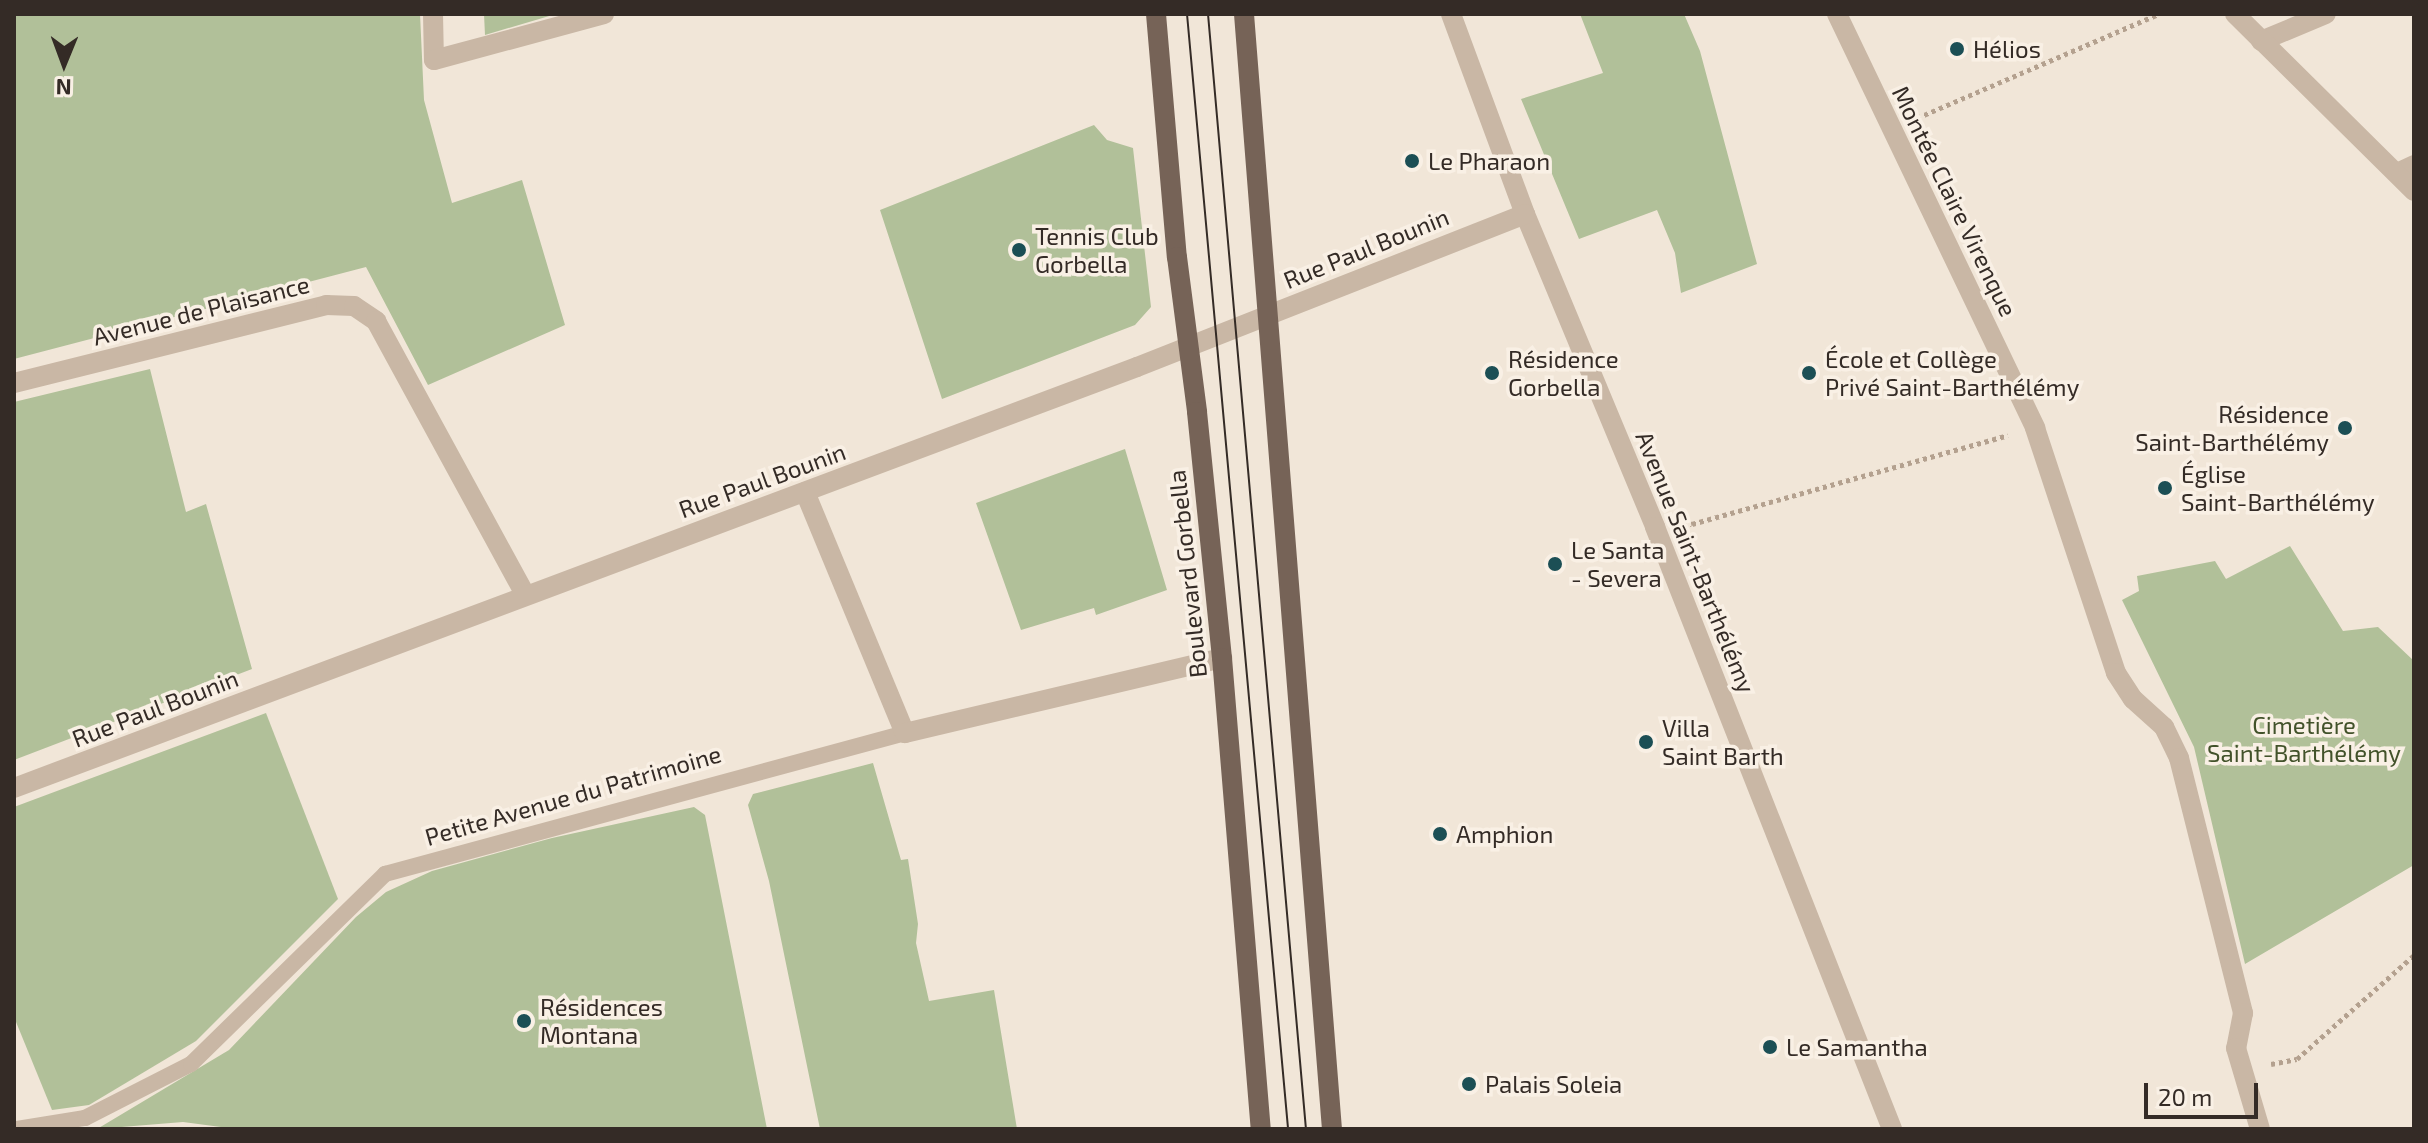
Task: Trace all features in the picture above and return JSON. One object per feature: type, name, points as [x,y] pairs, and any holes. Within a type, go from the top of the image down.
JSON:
[{"type":"main road","name":"Boulevard Gorbella","points":[[1156,14],[1187,348],[1197,412],[1222,658],[1261,1129]]},
{"type":"main road","points":[[1244,14],[1332,1129]]},
{"type":"street","points":[[433,14],[434,60],[604,14]]},
{"type":"street","name":"Avenue Saint-Barthélémy","points":[[1451,14],[1525,214],[1655,527],[1892,1129]]},
{"type":"street","name":"Montée Claire Virenque","points":[[1837,14],[2035,428],[2116,673],[2133,699],[2164,727],[2179,758],[2243,1013],[2236,1048],[2260,1129]]},
{"type":"street","points":[[2235,14],[2261,41],[2405,169],[2414,191]]},
{"type":"street","points":[[2261,41],[2326,14]]},
{"type":"street","name":"Rue Paul Bounin","points":[[14,788],[1187,348],[1525,214]]},
{"type":"street","name":"Avenue de Plaisance","points":[[14,383],[326,305],[354,306],[376,321],[525,594]]},
{"type":"street","points":[[805,492],[905,733]]},
{"type":"street","name":"Petite Avenue du Patrimoine","points":[[905,733],[1222,658]]},
{"type":"lane","name":"Petite Avenue du Patrimoine","points":[[17,1129],[85,1118],[191,1064],[385,874],[905,733]]},
{"type":"path","points":[[1893,128],[2158,14]]},
{"type":"path","points":[[1692,524],[2035,428]]},
{"type":"path","points":[[2266,1065],[2297,1059],[2414,955]]},
{"type":"green space","points":[[14,14],[420,14],[424,100],[452,203],[522,180],[565,325],[428,385],[366,267],[14,359]]},
{"type":"green space","points":[[484,14],[556,14],[485,35]]},
{"type":"green space","points":[[1580,14],[1684,14],[1700,51],[1757,264],[1681,293],[1675,253],[1657,210],[1579,239],[1521,99],[1603,73]]},
{"type":"green space","name":"Tennis Club Gorbella","points":[[1094,125],[1107,140],[1133,148],[1151,307],[1135,325],[942,399],[880,210]]},
{"type":"green space","points":[[150,369],[186,512],[206,504],[252,669],[14,760],[14,402]]},
{"type":"green space","points":[[1125,449],[1167,590],[1096,615],[1094,608],[1021,630],[976,503]]},
{"type":"green space","name":"Cimetière Saint-Barthélémy","points":[[2290,546],[2343,631],[2378,627],[2414,661],[2414,865],[2245,964],[2194,747],[2122,600],[2139,591],[2137,576],[2215,561],[2226,579]]},
{"type":"green space","points":[[266,713],[338,899],[196,1041],[89,1105],[52,1110],[14,1017],[14,807]]},
{"type":"green space","points":[[873,763],[901,860],[908,859],[918,924],[916,943],[929,1001],[994,990],[1017,1129],[820,1129],[769,881],[748,805],[753,794]]},
{"type":"green space","points":[[694,807],[705,815],[767,1129],[236,1129],[183,1122],[97,1129],[229,1050],[356,917],[386,892],[432,871],[552,838]]},
{"type":"tram line","points":[[1187,14],[1288,1129]]},
{"type":"tram line","points":[[1208,14],[1306,1129]]},
{"type":"place","name":"Hélios","points":[[1957,49]]},
{"type":"place","name":"Le Pharaon","points":[[1412,161]]},
{"type":"place","name":"Tennis Club Gorbella","points":[[1019,250]]},
{"type":"place","name":"Résidence Gorbella","points":[[1492,373]]},
{"type":"place","name":"École et Collège Privé Saint-Barthélémy","points":[[1809,373]]},
{"type":"place","name":"Résidence Saint-Barthélémy","points":[[2345,428]]},
{"type":"place","name":"Église Saint-Barthélémy","points":[[2165,488]]},
{"type":"place","name":"Le Santa - Severa","points":[[1555,564]]},
{"type":"place","name":"Villa Saint Barth","points":[[1646,742]]},
{"type":"place","name":"Amphion","points":[[1440,834]]},
{"type":"place","name":"Résidences Montana","points":[[524,1021]]},
{"type":"place","name":"Le Samantha","points":[[1770,1047]]},
{"type":"place","name":"Palais Soleia","points":[[1469,1084]]}]
